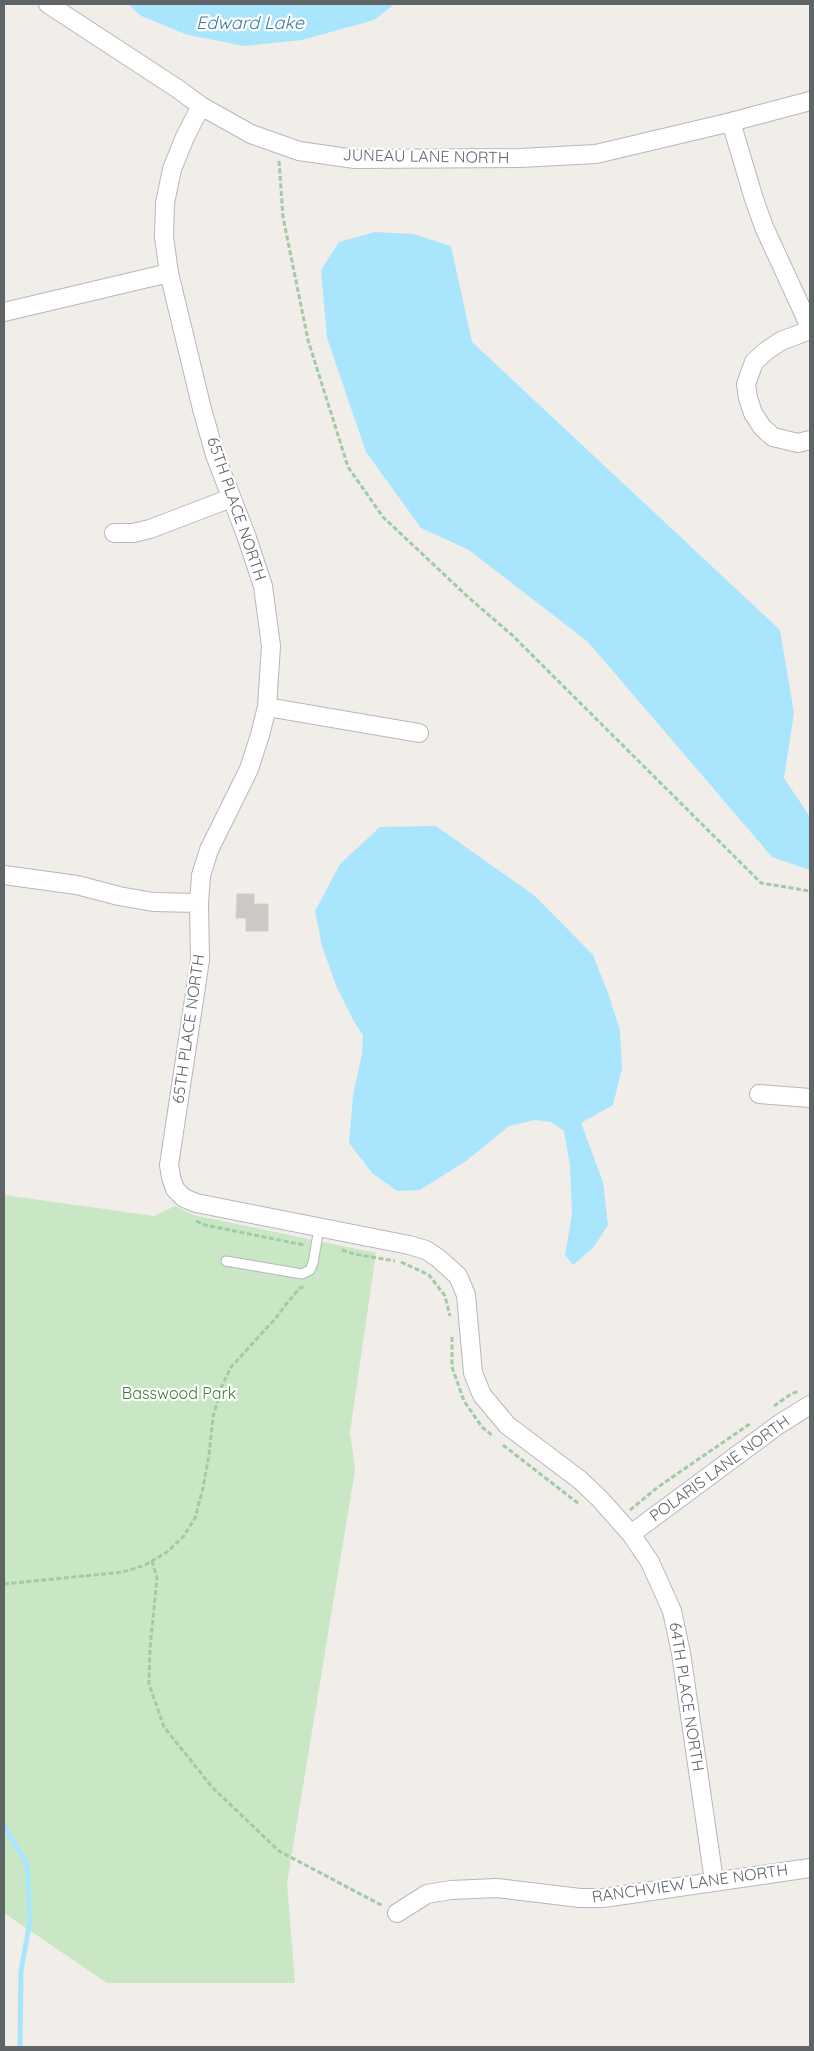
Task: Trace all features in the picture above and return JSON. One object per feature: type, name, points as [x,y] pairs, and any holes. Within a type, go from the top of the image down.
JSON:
[{"type":"street","name":"JUNEAU LANE NORTH","points":[[48,4],[178,88],[201,106],[242,130],[299,151],[355,159],[520,158],[596,154],[810,101]]},
{"type":"street","name":"65TH PLACE NORTH","points":[[201,106],[185,137],[172,169],[165,203],[164,237],[169,273],[202,410],[216,455],[263,586],[271,646],[267,707],[260,736],[248,769],[209,850],[202,875],[198,903],[200,960],[169,1165],[171,1177],[176,1189],[184,1198],[196,1203],[426,1250],[458,1276],[466,1295],[471,1351]]},
{"type":"street","points":[[731,122],[762,220],[810,328],[781,340],[754,362],[746,384],[748,398],[753,413],[762,427],[773,437],[798,442],[810,440]]},
{"type":"street","points":[[4,312],[169,273]]},
{"type":"street","points":[[114,533],[133,533],[150,529],[231,498]]},
{"type":"street","points":[[267,707],[419,733]]},
{"type":"street","points":[[4,875],[77,885],[119,896],[153,902],[198,903]]},
{"type":"street","points":[[758,1094],[810,1098]]},
{"type":"street","name":"64TH PLACE NORTH","points":[[471,1351],[473,1373],[482,1395],[495,1413],[507,1425],[580,1480],[600,1498],[631,1534],[650,1562],[672,1611],[681,1653],[714,1881]]},
{"type":"street","name":"POLARIS LANE NORTH","points":[[631,1534],[778,1425],[807,1397]]},
{"type":"street","name":"RANCHVIEW LANE NORTH","points":[[397,1913],[427,1894],[451,1890],[497,1888],[580,1898],[603,1898],[810,1868]]},
{"type":"lane","points":[[226,1261],[302,1274],[310,1270],[313,1263],[319,1228]]},
{"type":"path","points":[[280,162],[283,217],[308,340],[348,467],[382,516],[468,597],[512,635],[761,883],[810,892]]},
{"type":"path","points":[[190,1218],[205,1225],[316,1247],[330,1246],[354,1254],[403,1262],[429,1275],[445,1296],[451,1322]]},
{"type":"path","points":[[4,1584],[123,1572],[152,1561],[167,1552],[183,1537],[195,1518],[209,1455],[213,1417],[221,1388],[231,1367],[300,1288],[309,1285]]},
{"type":"path","points":[[452,1331],[452,1367],[464,1401],[482,1427],[586,1510]]},
{"type":"path","points":[[769,1410],[791,1394],[807,1397]]},
{"type":"path","points":[[618,1519],[658,1487],[754,1420]]},
{"type":"path","points":[[152,1561],[157,1578],[150,1648],[149,1684],[164,1727],[212,1787],[279,1851],[397,1913]]},
{"type":"green space","name":"Basswood Park","points":[[4,1195],[154,1216],[175,1206],[193,1215],[376,1253],[350,1432],[355,1470],[287,1883],[295,1983],[107,1983],[4,1913]]},
{"type":"water","name":"Edward Lake","points":[[128,4],[395,4],[374,20],[302,40],[244,46],[188,35],[141,16]]},
{"type":"water","points":[[375,232],[413,234],[451,246],[472,342],[780,630],[794,713],[784,778],[810,817],[810,870],[772,857],[588,642],[469,550],[421,528],[366,452],[327,338],[321,270],[339,242]]},
{"type":"water","points":[[436,826],[535,896],[593,955],[620,1030],[622,1068],[613,1105],[581,1123],[603,1182],[608,1225],[593,1248],[573,1265],[565,1255],[572,1214],[570,1166],[564,1131],[551,1122],[535,1120],[509,1126],[466,1161],[420,1190],[397,1191],[372,1173],[349,1143],[353,1095],[362,1054],[363,1035],[337,988],[322,946],[315,911],[340,864],[380,827]]},
{"type":"building","points":[[237,894],[254,894],[254,904],[268,904],[268,931],[246,931],[246,918],[236,918]]},
{"type":"waterway","points":[[4,1826],[27,1864],[30,1921],[21,1971],[20,2047]]}]
